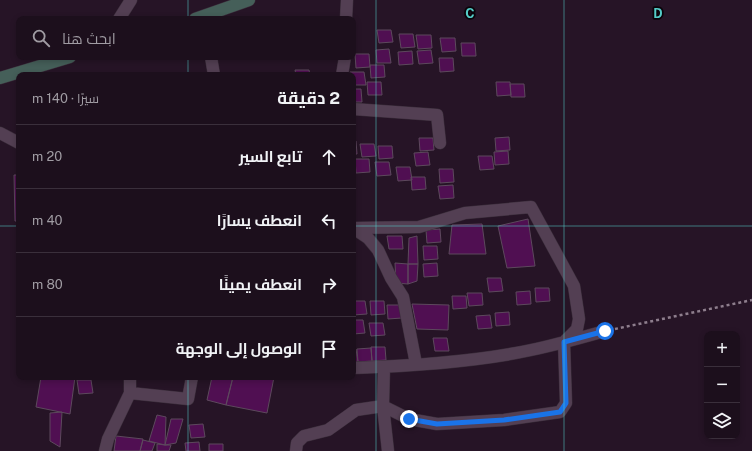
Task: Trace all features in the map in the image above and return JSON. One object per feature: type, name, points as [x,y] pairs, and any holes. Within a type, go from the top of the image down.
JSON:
[{"type":"main road","points":[[206,16],[249,0]]},
{"type":"main road","points":[[20,72],[60,60]]},
{"type":"main road","points":[[0,78],[16,73]]},
{"type":"street","points":[[120,16],[131,0]]},
{"type":"street","points":[[346,16],[347,0]]},
{"type":"street","points":[[212,60],[214,72]]},
{"type":"street","points":[[342,72],[344,60]]},
{"type":"street","points":[[356,109],[437,115],[440,143]]},
{"type":"street","points":[[0,133],[16,141]]},
{"type":"street","points":[[296,451],[297,443],[304,436],[328,430],[356,410],[383,406],[409,419],[437,424],[504,420],[560,412],[566,403],[564,342],[577,330],[579,319],[574,286],[531,207],[464,213],[419,227],[356,228]]},
{"type":"street","points":[[356,230],[368,238],[378,250],[390,278],[402,297],[416,364]]},
{"type":"street","points":[[356,368],[384,367],[495,356],[530,350],[605,331]]},
{"type":"street","points":[[384,367],[383,406],[388,451]]},
{"type":"street","points":[[104,451],[108,439],[130,393],[130,380]]},
{"type":"street","points":[[130,393],[188,400],[191,380]]},
{"type":"path","points":[[605,331],[752,300]]},
{"type":"building","points":[[377,30],[391,30],[393,42],[379,43]]},
{"type":"building","points":[[399,34],[413,34],[415,47],[401,48]]},
{"type":"building","points":[[416,35],[431,35],[432,48],[418,49]]},
{"type":"building","points":[[440,38],[455,38],[456,51],[442,52]]},
{"type":"building","points":[[461,43],[475,43],[476,56],[462,56]]},
{"type":"building","points":[[389,49],[391,63],[377,63],[376,50]]},
{"type":"building","points":[[431,50],[433,63],[419,64],[417,51]]},
{"type":"building","points":[[412,51],[413,64],[399,65],[398,52]]},
{"type":"building","points":[[356,54],[369,54],[370,67],[356,68]]},
{"type":"building","points":[[439,58],[453,58],[454,71],[440,72]]},
{"type":"building","points":[[370,65],[384,65],[385,77],[371,78]]},
{"type":"building","points":[[295,70],[309,70],[309,72],[295,72]]},
{"type":"building","points":[[356,72],[364,72],[366,85],[356,85]]},
{"type":"building","points":[[367,82],[381,82],[382,95],[368,95]]},
{"type":"building","points":[[496,82],[510,82],[511,95],[497,96]]},
{"type":"building","points":[[510,84],[524,84],[525,97],[511,97]]},
{"type":"building","points":[[356,89],[361,89],[362,102],[356,102]]},
{"type":"building","points":[[509,137],[510,150],[496,151],[495,138]]},
{"type":"building","points":[[419,138],[433,138],[434,150],[420,151]]},
{"type":"building","points":[[360,144],[374,144],[376,156],[362,157]]},
{"type":"building","points":[[378,146],[392,146],[393,158],[379,159]]},
{"type":"building","points":[[508,151],[509,164],[495,165],[494,152]]},
{"type":"building","points":[[428,152],[430,165],[416,166],[414,153]]},
{"type":"building","points":[[478,156],[492,156],[494,169],[480,170]]},
{"type":"building","points":[[356,159],[369,159],[370,172],[356,173]]},
{"type":"building","points":[[375,162],[389,162],[391,175],[377,176]]},
{"type":"building","points":[[396,167],[410,167],[412,180],[398,181]]},
{"type":"building","points":[[439,169],[453,169],[454,182],[440,183]]},
{"type":"building","points":[[14,175],[16,175],[16,221]]},
{"type":"building","points":[[411,177],[425,177],[426,189],[412,190]]},
{"type":"building","points":[[453,185],[454,198],[440,199],[438,186]]},
{"type":"building","points":[[528,219],[535,266],[507,268],[498,226]]},
{"type":"building","points":[[482,224],[486,254],[449,254],[452,225]]},
{"type":"building","points":[[440,229],[441,242],[427,243],[426,230]]},
{"type":"building","points":[[387,236],[402,236],[403,249],[389,249]]},
{"type":"building","points":[[417,236],[418,264],[408,264],[409,238]]},
{"type":"building","points":[[423,246],[437,246],[438,259],[424,260]]},
{"type":"building","points":[[395,263],[408,264],[408,284],[396,283]]},
{"type":"building","points":[[437,263],[438,276],[424,277],[423,264]]},
{"type":"building","points":[[408,264],[418,264],[417,281],[408,284]]},
{"type":"building","points":[[487,278],[501,278],[503,291],[489,292]]},
{"type":"building","points":[[535,288],[549,288],[550,301],[536,302]]},
{"type":"building","points":[[530,291],[531,304],[517,305],[516,292]]},
{"type":"building","points":[[467,293],[482,293],[483,305],[469,306]]},
{"type":"building","points":[[452,296],[466,296],[467,308],[453,309]]},
{"type":"building","points":[[356,301],[365,301],[367,314],[356,315]]},
{"type":"building","points":[[370,301],[384,301],[385,314],[371,315]]},
{"type":"building","points":[[412,304],[449,305],[448,330],[417,329]]},
{"type":"building","points":[[387,305],[401,305],[402,318],[388,319]]},
{"type":"building","points":[[509,312],[510,325],[496,326],[495,313]]},
{"type":"building","points":[[490,315],[492,328],[478,329],[476,316]]},
{"type":"building","points":[[356,320],[363,320],[365,333],[356,334]]},
{"type":"building","points":[[369,323],[383,323],[385,335],[371,336]]},
{"type":"building","points":[[433,338],[447,338],[449,351],[435,351]]},
{"type":"building","points":[[371,347],[385,347],[386,360],[372,361]]},
{"type":"building","points":[[371,348],[372,361],[358,362],[357,349]]},
{"type":"building","points":[[356,349],[358,362],[356,362]]},
{"type":"building","points":[[40,380],[75,380],[70,414],[36,407]]},
{"type":"building","points":[[77,380],[91,380],[93,393],[79,394]]},
{"type":"building","points":[[211,380],[232,380],[226,405],[207,400]]},
{"type":"building","points":[[232,380],[273,380],[267,413],[226,405]]},
{"type":"building","points":[[62,412],[60,447],[50,441],[50,413]]},
{"type":"building","points":[[157,415],[166,417],[165,445],[149,441]]},
{"type":"building","points":[[171,419],[183,419],[176,443],[165,445]]},
{"type":"building","points":[[203,424],[205,437],[191,438],[189,425]]},
{"type":"building","points":[[116,436],[143,439],[140,451],[114,451]]},
{"type":"building","points":[[143,440],[155,443],[152,451],[140,451]]},
{"type":"building","points":[[199,442],[200,451],[186,451],[185,443]]},
{"type":"building","points":[[157,444],[171,445],[169,451],[157,451]]},
{"type":"building","points":[[209,444],[223,444],[223,451],[209,451]]},
{"type":"route","points":[[409,419],[437,424],[504,420],[560,412],[566,403],[564,342],[605,331]]}]
